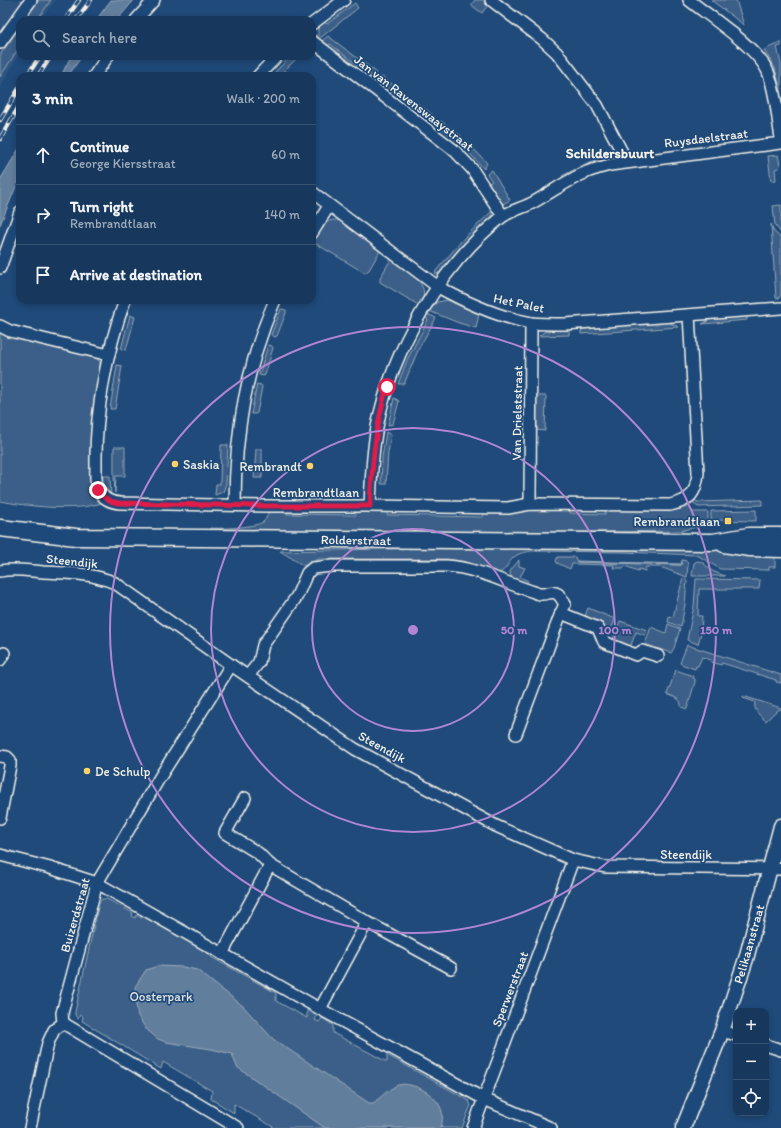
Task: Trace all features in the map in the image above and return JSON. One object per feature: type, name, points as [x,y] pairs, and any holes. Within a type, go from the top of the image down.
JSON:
[{"type":"main road","name":"Rolderstraat","points":[[0,528],[76,538],[713,542],[750,548],[781,549]]},
{"type":"main road","name":"Rolderstraat","points":[[713,542],[749,536],[781,536]]},
{"type":"street","points":[[19,16],[31,0]]},
{"type":"street","points":[[140,16],[154,0]]},
{"type":"street","points":[[316,21],[344,0]]},
{"type":"street","points":[[491,0],[538,36],[557,53],[597,105],[622,152],[625,162]]},
{"type":"street","points":[[689,0],[757,54],[763,63],[770,78],[781,138]]},
{"type":"street","points":[[0,43],[16,21]]},
{"type":"street","name":"Jan van Ravenswaaystraat","points":[[316,43],[454,150],[472,169],[503,216]]},
{"type":"street","points":[[97,72],[105,60]]},
{"type":"street","points":[[262,72],[273,60]]},
{"type":"street","name":"Ruysdaelstraat","points":[[370,506],[376,429],[387,387],[411,331],[438,287],[470,247],[503,216],[522,208],[587,172],[610,164],[781,143]]},
{"type":"street","name":"Het Palet","points":[[316,195],[438,287],[453,296],[485,310],[532,323],[565,324],[781,308]]},
{"type":"street","points":[[316,227],[329,206]]},
{"type":"street","points":[[0,268],[16,223]]},
{"type":"street","name":"Rembrandtlaan","points":[[124,304],[109,356],[100,406],[96,455],[96,483],[103,496],[109,502],[120,503],[508,508],[530,504],[670,505],[680,503],[692,495],[697,484],[698,473],[689,315]]},
{"type":"street","points":[[235,505],[236,454],[243,402],[256,349],[273,304]]},
{"type":"street","name":"Van Drielststraat","points":[[530,504],[532,323]]},
{"type":"street","points":[[0,326],[10,330],[109,356]]},
{"type":"street","points":[[248,676],[259,662],[263,645],[297,596],[307,573],[313,568],[332,566],[462,567],[540,594],[548,592],[557,594],[565,604],[516,734]]},
{"type":"street","name":"Steendijk","points":[[0,572],[12,570],[86,574],[115,583],[231,665],[355,749],[496,826],[573,860],[605,867],[776,868]]},
{"type":"street","points":[[561,613],[598,628],[604,642],[636,655],[642,651],[658,656]]},
{"type":"street","name":"Buizerdstraat","points":[[63,1023],[62,1013],[97,883],[160,777],[231,665]]},
{"type":"street","points":[[0,756],[7,757],[10,760],[10,766],[0,818]]},
{"type":"street","points":[[245,798],[225,834],[258,853],[270,865],[367,922],[451,968]]},
{"type":"street","name":"Pelikaanstraat","points":[[683,1128],[722,1030],[776,868],[781,826]]},
{"type":"street","points":[[0,855],[50,868],[97,883],[320,1009],[484,1099],[551,1128]]},
{"type":"street","name":"Sperwerstraat","points":[[473,1128],[573,860]]},
{"type":"street","points":[[222,954],[270,865]]},
{"type":"street","points":[[320,1009],[367,922]]},
{"type":"street","points":[[30,1128],[48,1043],[54,1030],[63,1023],[238,1128]]},
{"type":"street","points":[[722,1030],[733,1034]]},
{"type":"street","points":[[769,1046],[781,1050]]},
{"type":"shaded area","points":[[0,0],[56,0],[42,16],[16,16],[16,59],[0,88]]},
{"type":"shaded area","points":[[111,0],[134,0],[120,16],[99,16]]},
{"type":"shaded area","points":[[69,60],[79,60],[71,72],[63,72]]},
{"type":"shaded area","points":[[16,154],[16,187],[0,225],[0,180]]},
{"type":"shaded area","points":[[577,562],[681,564],[681,565]]},
{"type":"shaded area","points":[[158,966],[183,967],[197,970],[243,1006],[273,1039],[369,1103],[373,1103],[398,1085],[411,1085],[425,1091],[436,1100],[440,1106],[442,1112],[441,1128],[325,1128],[237,1067],[232,1054],[166,1042],[158,1039],[146,1029],[138,1016],[135,987],[146,970]]},
{"type":"green space","points":[[39,0],[51,0],[40,16],[28,16]]},
{"type":"green space","points":[[475,0],[482,0],[488,5],[482,13],[471,5]]},
{"type":"green space","points":[[711,0],[736,0],[744,25]]},
{"type":"green space","points":[[355,3],[358,8],[319,39],[318,29],[324,21],[327,24]]},
{"type":"green space","points":[[16,33],[16,52],[0,77],[0,55]]},
{"type":"green space","points":[[328,36],[376,72],[373,77],[330,44],[327,47],[321,42]]},
{"type":"green space","points":[[781,42],[781,46],[777,47],[781,64],[781,92],[775,68],[764,50]]},
{"type":"green space","points":[[287,60],[295,60],[283,72],[275,72]]},
{"type":"green space","points":[[381,77],[402,91],[400,97],[378,80]]},
{"type":"green space","points":[[411,99],[432,114],[430,120],[407,102]]},
{"type":"green space","points":[[441,121],[461,136],[459,142],[436,124]]},
{"type":"green space","points":[[470,145],[487,163],[484,169],[465,148]]},
{"type":"green space","points":[[616,154],[612,160],[564,178],[562,176],[587,163]]},
{"type":"green space","points":[[778,155],[780,165],[779,168],[775,169],[776,180],[771,181],[768,156]]},
{"type":"green space","points":[[492,170],[510,200],[503,204],[500,202],[489,183],[492,181],[487,174]]},
{"type":"green space","points":[[781,205],[781,233],[775,225],[773,206]]},
{"type":"green space","points":[[492,211],[490,222],[444,271],[436,274],[435,272],[463,239]]},
{"type":"green space","points":[[332,220],[342,222],[380,251],[369,270],[365,273],[316,244],[316,237],[322,227]]},
{"type":"green space","points":[[771,224],[774,232],[781,238],[781,294],[779,298],[776,298]]},
{"type":"green space","points":[[391,259],[416,278],[421,284],[423,298],[420,306],[380,282],[380,278]]},
{"type":"green space","points":[[448,300],[479,314],[476,328],[429,311],[437,302]]},
{"type":"green space","points":[[281,309],[286,310],[286,313],[277,336],[275,337],[271,335]]},
{"type":"green space","points":[[427,314],[436,318],[419,348],[404,384],[398,384],[407,360],[428,320],[425,317]]},
{"type":"green space","points":[[130,315],[135,317],[126,350],[121,349]]},
{"type":"green space","points":[[747,316],[747,320],[702,324],[711,319]]},
{"type":"green space","points":[[668,322],[679,327],[581,334],[581,329]]},
{"type":"green space","points":[[552,330],[569,330],[569,335],[539,336],[544,332]]},
{"type":"green space","points":[[0,332],[92,356],[99,361],[101,366],[90,471],[92,488],[101,503],[91,506],[65,508],[23,505],[0,501]]},
{"type":"green space","points":[[268,345],[272,346],[273,348],[265,375],[259,375]]},
{"type":"green space","points":[[117,365],[122,366],[115,409],[110,409]]},
{"type":"green space","points":[[257,384],[261,385],[262,387],[257,413],[251,414]]},
{"type":"green space","points":[[536,396],[546,396],[545,431],[535,430]]},
{"type":"green space","points":[[394,398],[399,401],[393,424],[388,425]]},
{"type":"green space","points":[[386,432],[391,435],[386,484],[381,484],[382,458]]},
{"type":"green space","points":[[221,445],[228,445],[226,484],[223,492],[215,495],[216,484],[220,484]]},
{"type":"green space","points":[[114,447],[125,447],[125,476],[116,476],[115,493],[114,478]]},
{"type":"green space","points":[[256,449],[262,449],[262,478],[254,478]]},
{"type":"green space","points":[[101,476],[110,476],[111,497],[103,490]]},
{"type":"green space","points":[[695,500],[697,502],[762,500],[762,505],[698,507],[693,503]]},
{"type":"green space","points":[[687,505],[693,512],[708,512],[708,524],[680,531],[445,534],[210,530],[210,528],[238,527],[259,524],[263,522],[269,511],[284,510],[285,514],[356,515],[356,511],[387,511],[387,515],[483,517],[484,512],[534,509],[570,509],[570,513],[605,514],[605,510],[676,510]]},
{"type":"green space","points":[[756,510],[756,521],[711,520],[711,511]]},
{"type":"green space","points":[[499,547],[647,548],[775,553],[775,567],[769,567],[769,570],[720,569],[697,555],[623,552],[532,551],[516,556],[505,569],[498,573],[467,562],[447,559],[319,559],[304,566],[280,551]]},
{"type":"green space","points":[[558,557],[575,557],[577,562],[681,565],[682,560],[687,561],[687,577],[660,567],[646,567],[645,571],[639,569],[638,571],[625,566],[624,568],[613,568],[614,565],[572,564],[570,569],[557,563],[556,560]]},
{"type":"green space","points":[[519,560],[519,566],[525,568],[520,577],[528,581],[526,585],[515,581],[510,574],[510,571]]},
{"type":"green space","points":[[697,561],[702,562],[712,571],[725,576],[692,576],[694,563]]},
{"type":"green space","points":[[683,578],[687,580],[681,627],[668,622],[669,616],[673,617]]},
{"type":"green space","points":[[696,579],[760,580],[759,589],[699,589],[698,616],[702,616],[701,633],[698,644],[687,640],[694,606]]},
{"type":"green space","points":[[588,608],[615,619],[608,637],[603,626],[587,620],[585,616]]},
{"type":"green space","points":[[620,621],[647,630],[645,635],[636,632],[631,645],[626,647],[612,642]]},
{"type":"green space","points":[[668,624],[680,629],[671,653],[645,644],[651,627],[666,633]]},
{"type":"green space","points":[[687,645],[781,675],[781,683],[776,682],[776,680],[722,663],[721,665],[711,662],[711,660],[702,657],[695,669],[681,664],[680,663]]},
{"type":"green space","points":[[676,670],[693,676],[695,679],[687,709],[681,707],[679,700],[667,694]]},
{"type":"green space","points":[[743,696],[781,709],[776,711],[766,721],[756,710],[755,702],[743,698]]},
{"type":"green space","name":"Oosterpark","points":[[102,899],[107,899],[133,913],[132,916],[135,918],[136,915],[142,918],[144,915],[213,954],[211,957],[276,993],[276,1001],[307,1018],[307,1010],[317,1016],[315,1020],[319,1022],[322,1018],[333,1025],[333,1033],[387,1062],[387,1055],[468,1100],[471,1105],[462,1128],[275,1128],[234,1104],[234,1113],[211,1099],[212,1091],[163,1062],[161,1069],[82,1021],[83,1017],[80,1015],[78,1019],[75,1012],[99,903]]},
{"type":"railway","points":[[68,16],[79,0]]},
{"type":"railway","points":[[79,16],[91,0]]},
{"type":"railway","points":[[30,72],[37,60]]},
{"type":"railway","points":[[41,72],[48,60]]},
{"type":"railway","points":[[0,120],[16,94]]},
{"type":"railway","points":[[0,139],[16,112]]},
{"type":"place","name":"Saskia","points":[[175,464]]},
{"type":"place","name":"Rembrandt","points":[[310,466]]},
{"type":"place","name":"Rembrandtlaan","points":[[728,521]]},
{"type":"place","name":"De Schulp","points":[[87,771]]},
{"type":"district","name":"Schildersbuurt","points":[[610,153]]},
{"type":"route","points":[[98,490],[109,502],[120,503],[266,506],[370,506],[376,429],[387,387]]}]
